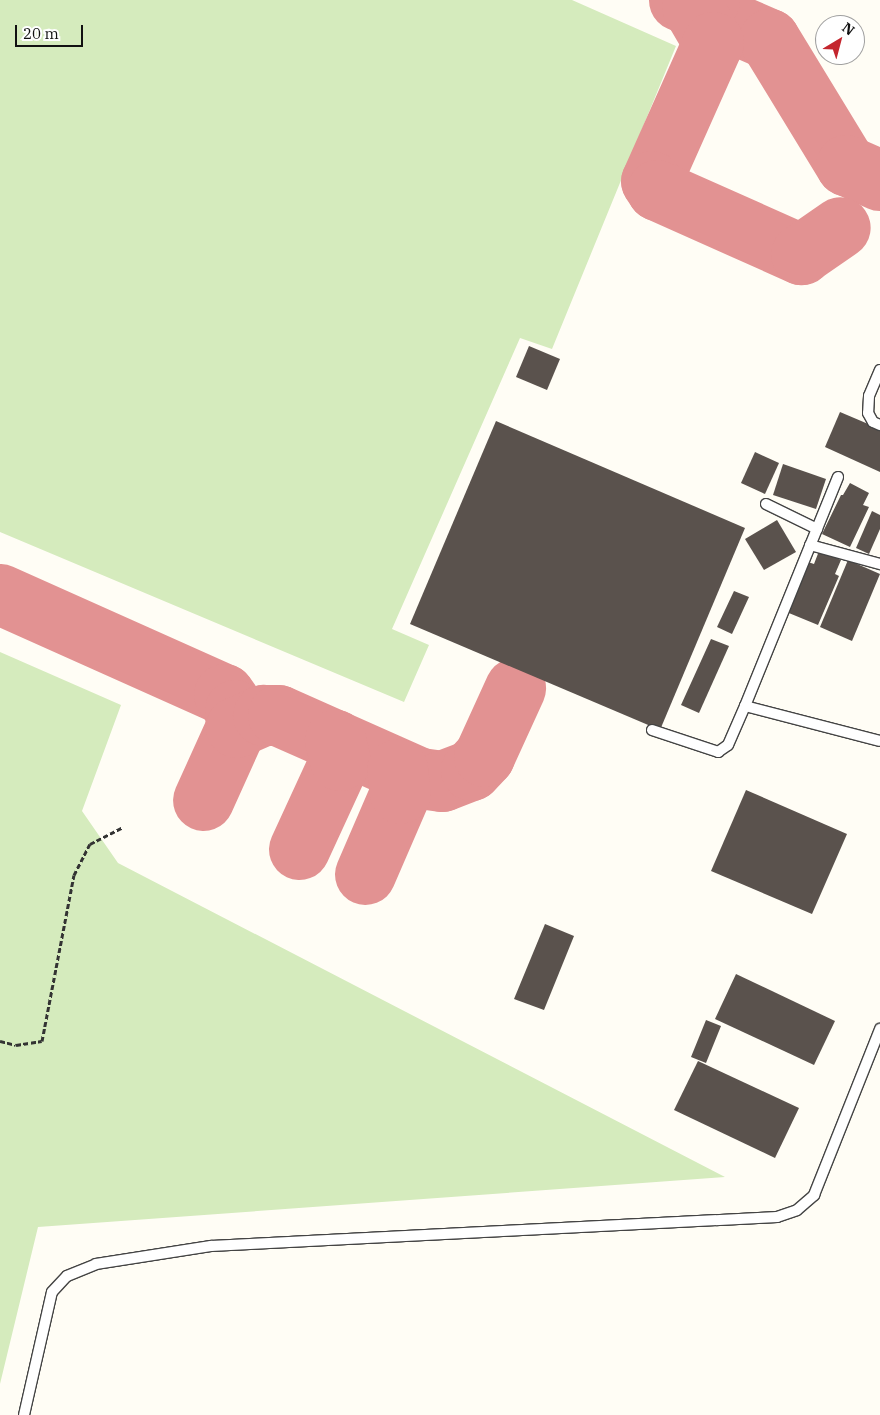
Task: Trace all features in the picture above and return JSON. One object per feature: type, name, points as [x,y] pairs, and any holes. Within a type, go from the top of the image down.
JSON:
[{"type":"lane","points":[[880,370],[869,396],[868,412],[873,422],[880,425]]},
{"type":"lane","points":[[652,730],[718,752],[728,745],[838,477]]},
{"type":"lane","points":[[766,504],[817,529]]},
{"type":"lane","points":[[810,546],[880,564]]},
{"type":"lane","points":[[745,706],[880,741]]},
{"type":"lane","points":[[24,1415],[52,1292],[67,1276],[96,1264],[220,1245],[777,1216],[797,1210],[814,1195],[880,1029]]},
{"type":"path","points":[[0,1041],[16,1045],[42,1041],[74,875],[90,844],[123,827]]},
{"type":"green space","points":[[0,0],[572,0],[676,46],[552,349],[520,338],[392,629],[429,645],[404,702],[0,532]]},
{"type":"green space","points":[[0,652],[121,705],[82,811],[118,863],[725,1177],[38,1227],[0,1384]]},
{"type":"building","points":[[529,346],[560,359],[547,390],[516,377]]},
{"type":"building","points":[[840,412],[880,429],[880,472],[825,447]]},
{"type":"building","points":[[496,421],[745,528],[660,730],[410,624]]},
{"type":"building","points":[[755,452],[779,463],[765,494],[741,483]]},
{"type":"building","points":[[783,464],[826,479],[816,509],[773,495]]},
{"type":"building","points":[[850,483],[869,493],[863,505],[869,507],[850,547],[822,534],[841,495],[843,495]]},
{"type":"building","points":[[872,511],[880,515],[880,529],[869,554],[856,548]]},
{"type":"building","points":[[777,520],[796,552],[764,570],[745,539]]},
{"type":"building","points":[[819,551],[841,560],[835,574],[839,576],[818,625],[784,611],[805,561],[814,564]]},
{"type":"building","points":[[848,560],[880,574],[852,641],[820,627]]},
{"type":"building","points":[[734,591],[749,597],[732,634],[717,627]]},
{"type":"building","points":[[711,639],[729,646],[699,713],[681,705]]},
{"type":"building","points":[[746,790],[847,834],[812,914],[711,871]]},
{"type":"building","points":[[545,924],[574,936],[544,1010],[514,999]]},
{"type":"building","points":[[736,974],[835,1021],[814,1065],[715,1019]]},
{"type":"building","points":[[706,1020],[721,1026],[706,1063],[691,1057]]},
{"type":"building","points":[[698,1061],[799,1108],[775,1158],[674,1110]]},
{"type":"taxiway","points":[[679,0],[769,39],[846,165],[880,180]]},
{"type":"taxiway","points":[[709,0],[692,6],[713,42],[651,181],[657,190],[801,254],[840,227]]},
{"type":"taxiway","points":[[0,594],[224,694],[235,710],[236,727],[203,800]]},
{"type":"taxiway","points":[[236,727],[263,715],[278,715],[420,778],[442,781],[471,770],[484,756],[515,688]]},
{"type":"taxiway","points":[[299,849],[340,760],[335,740]]},
{"type":"taxiway","points":[[365,874],[400,793],[397,769]]}]
